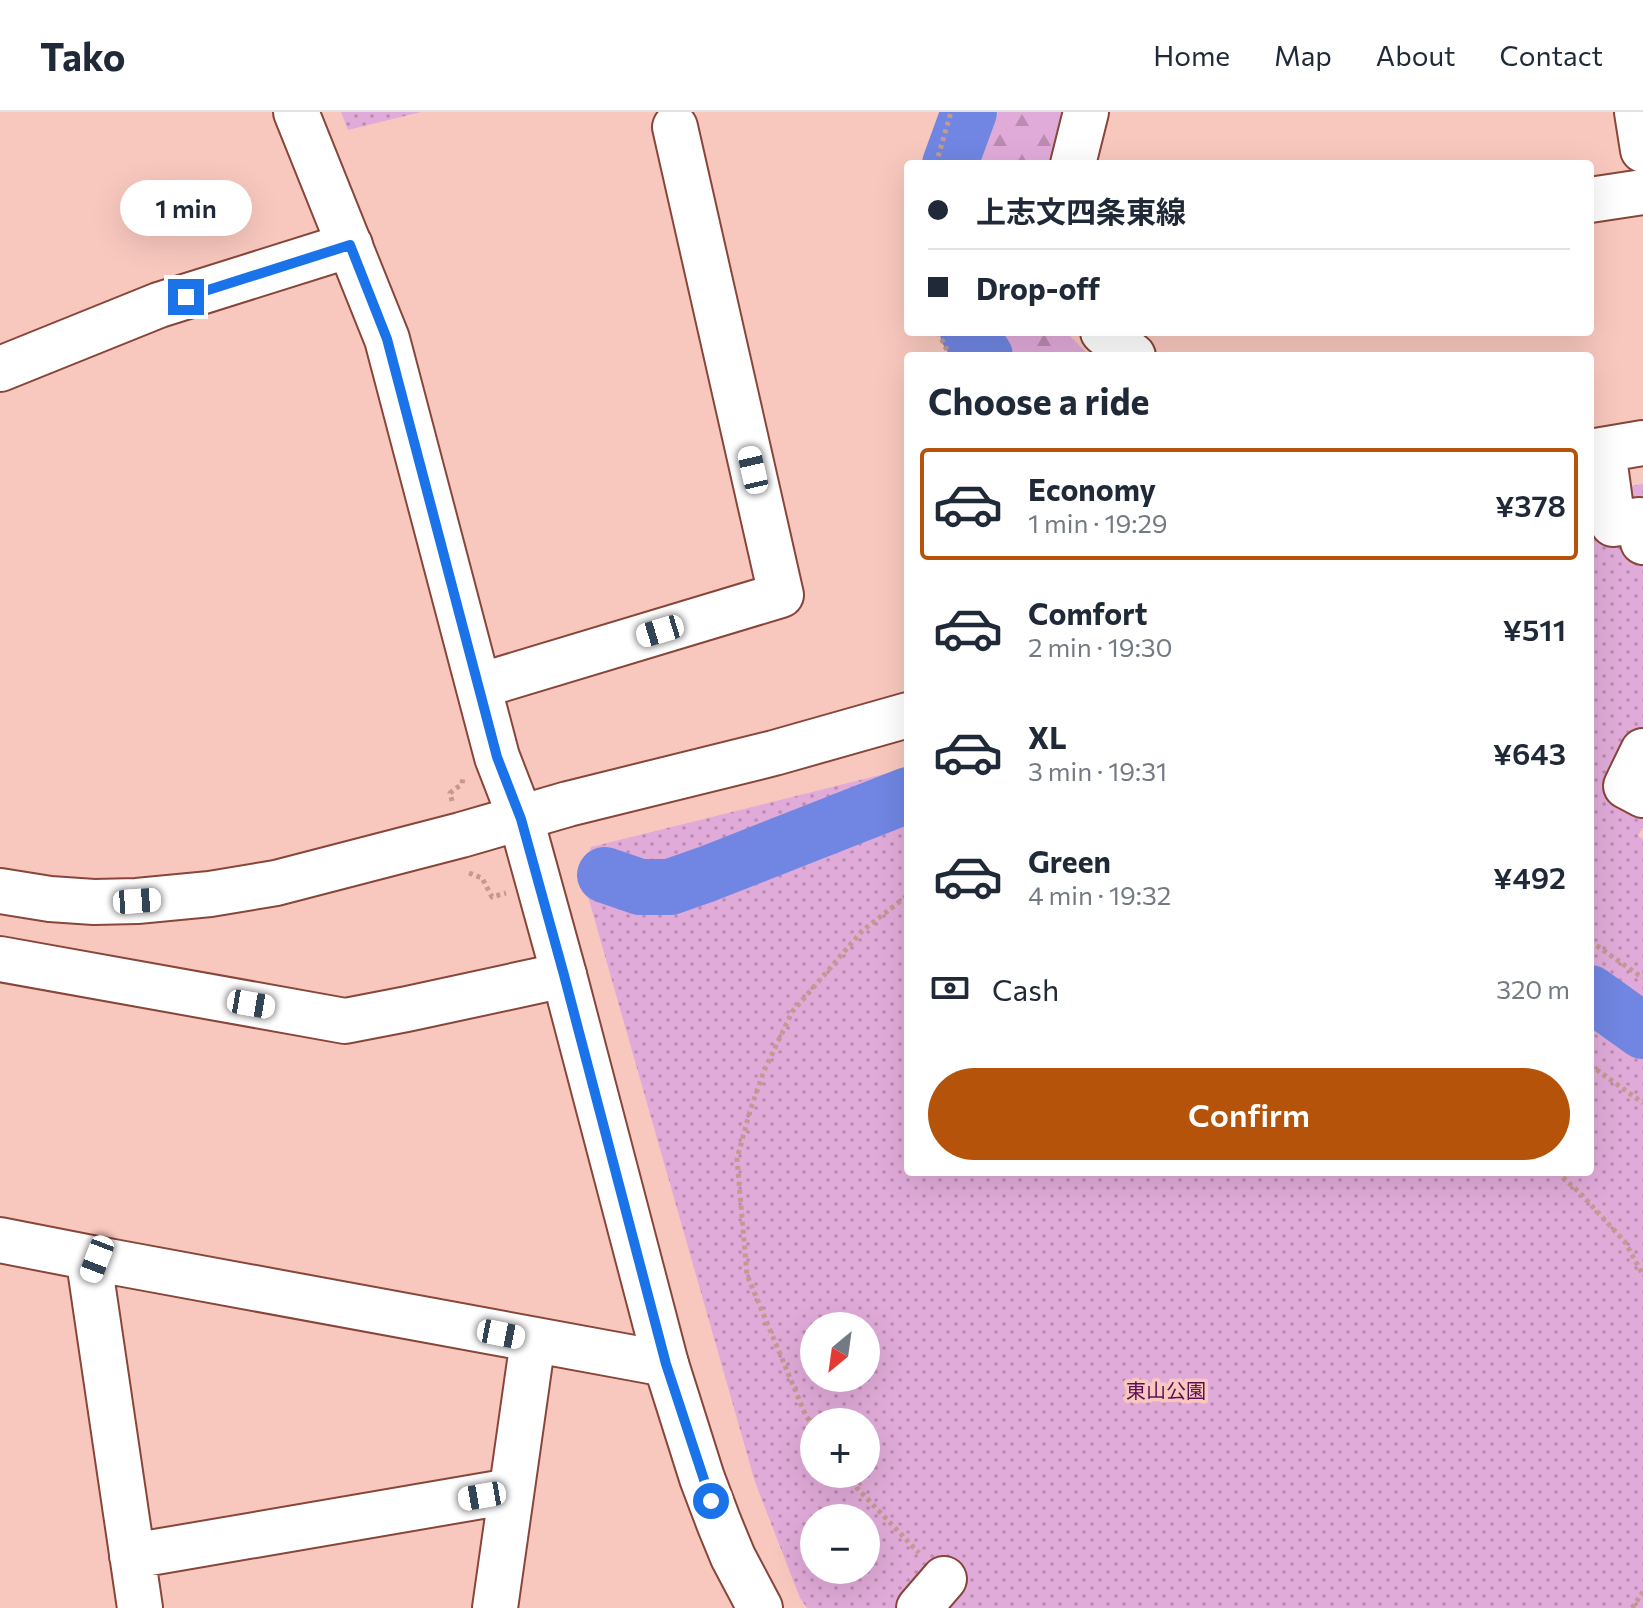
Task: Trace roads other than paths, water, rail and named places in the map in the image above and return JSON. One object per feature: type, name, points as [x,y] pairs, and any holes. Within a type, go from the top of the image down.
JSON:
[{"type":"street","points":[[296,112],[387,339],[497,757],[521,819],[564,975],[666,1364],[719,1523],[760,1608]]},
{"type":"street","points":[[1074,160],[1086,112]]},
{"type":"street","points":[[1637,112],[1643,150]]},
{"type":"street","points":[[479,686],[781,595],[675,127]]},
{"type":"street","points":[[1594,199],[1643,192]]},
{"type":"street","points":[[0,369],[159,305],[350,245]]},
{"type":"street","points":[[1108,336],[1128,352]]},
{"type":"street","points":[[1612,449],[1613,524],[1639,520],[1643,542]]},
{"type":"street","points":[[2,901],[137,901],[210,894],[276,883],[904,716]]},
{"type":"street","points":[[1643,751],[1626,786],[1643,795]]},
{"type":"street","points":[[0,959],[345,1021],[564,975]]},
{"type":"street","points":[[0,1240],[666,1364]]},
{"type":"street","points":[[97,1259],[91,1275],[140,1608]]},
{"type":"street","points":[[495,1608],[533,1340]]},
{"type":"street","points":[[132,1556],[511,1491]]},
{"type":"waterway","points":[[951,160],[969,112]]},
{"type":"waterway","points":[[971,336],[982,352]]},
{"type":"waterway","points":[[605,875],[640,887],[670,887],[904,797]]},
{"type":"waterway","points":[[1594,996],[1643,1031]]},
{"type":"park label","name":"東山公園","points":[[1166,1390]]}]
